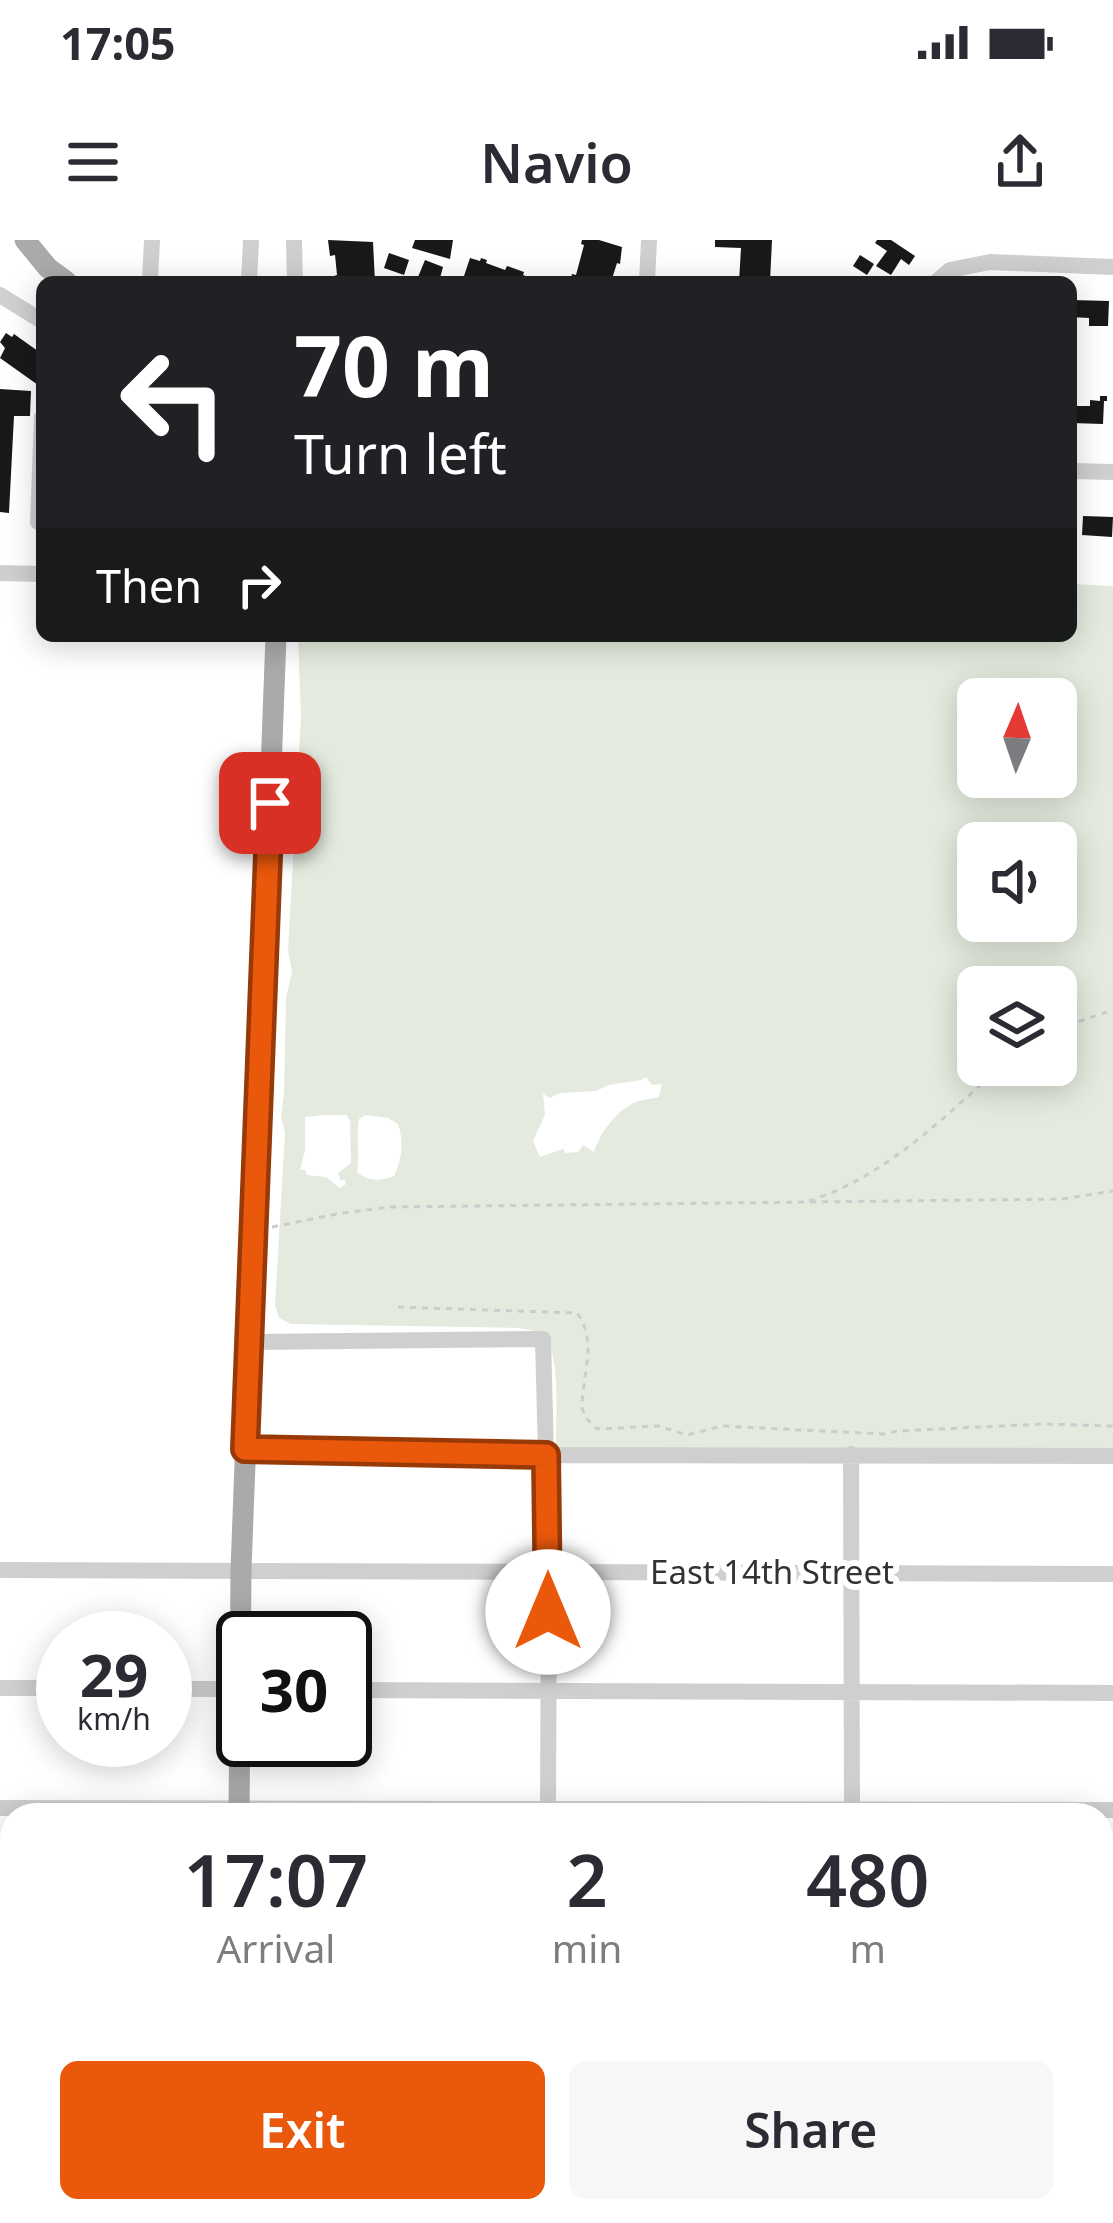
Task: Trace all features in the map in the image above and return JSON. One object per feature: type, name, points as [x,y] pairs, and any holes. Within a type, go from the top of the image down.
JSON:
[{"type":"main road","points":[[25,240],[59,276]]},
{"type":"main road","points":[[242,1611],[276,642]]},
{"type":"main road","points":[[239,1803],[240,1767]]},
{"type":"street","points":[[150,276],[152,240]]},
{"type":"street","points":[[249,276],[251,240]]},
{"type":"street","points":[[294,240],[295,276]]},
{"type":"street","points":[[647,276],[649,240]]},
{"type":"street","points":[[943,276],[950,270],[990,262],[1113,267]]},
{"type":"street","points":[[0,295],[36,317]]},
{"type":"street","points":[[1077,471],[1113,472]]},
{"type":"street","points":[[0,572],[36,574]]},
{"type":"street","points":[[249,1342],[543,1339],[548,1803]]},
{"type":"street","points":[[245,1449],[1113,1456]]},
{"type":"street","points":[[851,1454],[852,1803]]},
{"type":"street","name":"East 14th Street","points":[[0,1570],[1113,1574]]},
{"type":"street","points":[[0,1688],[36,1688]]},
{"type":"street","points":[[372,1690],[1113,1693]]},
{"type":"path","points":[[1077,1022],[1113,1010]]},
{"type":"path","points":[[804,1203],[845,1187],[898,1154],[977,1086]]},
{"type":"path","points":[[253,1231],[391,1207],[1062,1198],[1113,1191]]},
{"type":"path","points":[[398,1306],[578,1313],[588,1339],[582,1408],[597,1429],[659,1426],[687,1435],[722,1426],[867,1434],[1043,1424],[1113,1426]]},
{"type":"shaded area","points":[[1077,584],[1113,586],[1113,1450],[556,1450],[555,1373],[544,1333],[519,1328],[291,1324],[279,1318],[275,1305],[285,1132],[281,1118],[286,998],[292,971],[288,951],[301,716],[298,642],[1077,642]],"holes":[[[646,1077],[652,1085],[662,1084],[659,1097],[624,1109],[594,1152],[583,1145],[578,1152],[563,1149],[540,1157],[533,1141],[545,1115],[543,1094],[550,1098],[596,1091]],[[347,1115],[350,1121],[351,1163],[338,1173],[346,1184],[340,1188],[326,1177],[300,1170],[305,1117]],[[366,1115],[398,1124],[401,1150],[394,1176],[374,1180],[357,1172],[359,1119]]]},
{"type":"building","points":[[328,240],[373,242],[375,276],[334,276],[335,255],[330,256]]},
{"type":"building","points":[[415,240],[453,240],[450,259],[412,248]]},
{"type":"building","points":[[582,240],[599,240],[622,247],[613,276],[572,276],[576,275]]},
{"type":"building","points":[[715,240],[772,240],[770,276],[739,276],[741,248],[715,247]]},
{"type":"building","points":[[877,240],[891,240],[915,256],[909,265],[901,259],[891,275],[876,266],[887,251]]},
{"type":"building","points":[[389,253],[409,260],[404,275],[384,268]]},
{"type":"building","points":[[860,255],[874,264],[867,275],[853,266]]},
{"type":"building","points":[[470,258],[481,258],[526,276],[464,276]]},
{"type":"building","points":[[425,260],[443,267],[441,276],[418,276]]},
{"type":"building","points":[[1077,300],[1109,301],[1108,326],[1089,326],[1089,318],[1077,317]]},
{"type":"building","points":[[6,333],[14,334],[36,350],[36,384],[0,358],[5,348],[0,342]]},
{"type":"building","points":[[0,389],[31,391],[30,416],[14,416],[9,513],[0,512]]},
{"type":"building","points":[[1100,396],[1107,396],[1103,424],[1077,423],[1077,406],[1100,401]]},
{"type":"building","points":[[1083,516],[1113,517],[1112,537],[1082,535]]},
{"type":"route","points":[[270,803],[245,1449],[546,1455],[548,1612]]}]
